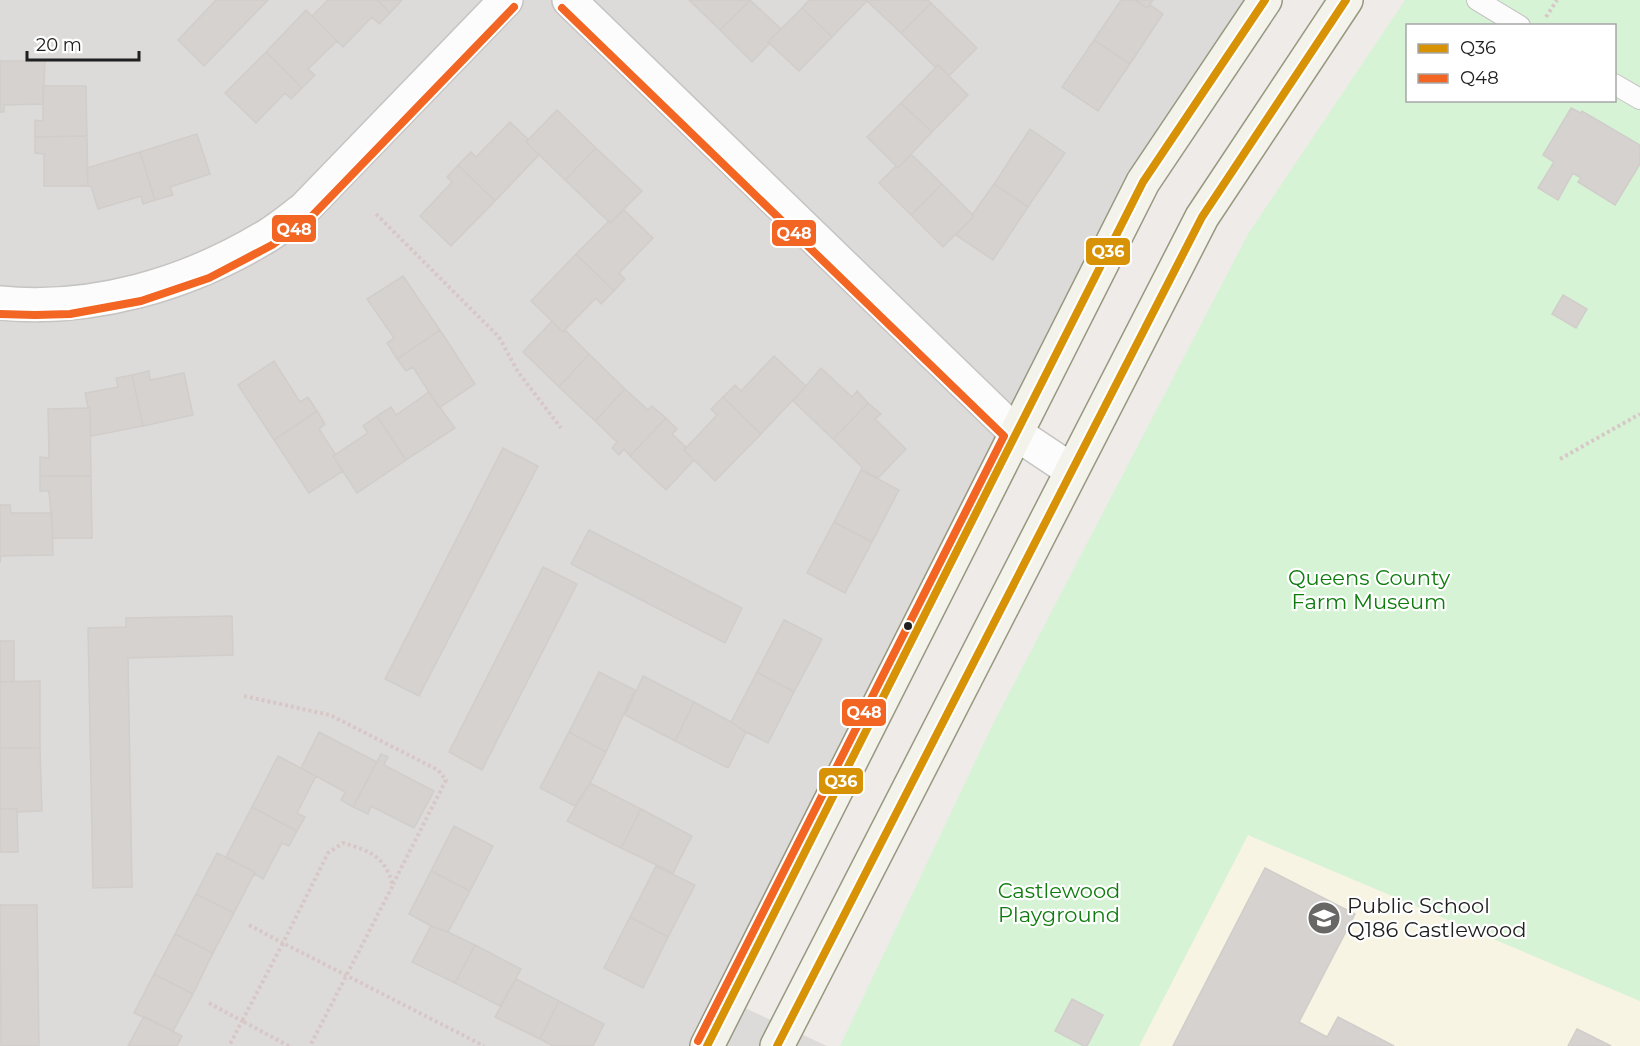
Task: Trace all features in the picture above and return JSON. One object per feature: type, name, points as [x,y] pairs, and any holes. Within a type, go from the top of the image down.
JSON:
[{"type":"main road","points":[[713,1044],[1143,182],[1265,0]]},
{"type":"main road","points":[[777,1046],[1202,217],[1346,0]]},
{"type":"street","points":[[0,303],[66,304],[142,291],[200,270],[268,236],[304,208],[506,0]]},
{"type":"street","points":[[569,0],[1017,434],[1071,470]]},
{"type":"lane","points":[[1477,0],[1517,24]]},
{"type":"lane","points":[[1616,85],[1640,99]]},
{"type":"path","points":[[1543,24],[1557,0]]},
{"type":"path","points":[[376,214],[499,337],[518,372],[561,428]]},
{"type":"path","points":[[1560,459],[1640,414]]},
{"type":"path","points":[[244,696],[330,715],[438,770],[446,780],[310,1046]]},
{"type":"path","points":[[229,1046],[328,853],[343,843],[367,850],[387,867],[393,885]]},
{"type":"path","points":[[249,925],[482,1046]]},
{"type":"path","points":[[209,1004],[289,1046]]},
{"type":"shaded area","points":[[0,0],[1275,0],[981,464],[719,996],[827,1046],[0,1046]]},
{"type":"shaded area","name":"Public School Q186 Castlewood","points":[[1248,835],[1640,1001],[1640,1046],[1139,1046]]},
{"type":"green space","name":"Queens County Farm Museum","points":[[1405,0],[1640,0],[1640,1001],[1248,835],[1139,1046],[840,1046],[993,724],[1248,234]]},
{"type":"building","points":[[216,0],[268,0],[204,66],[178,40]]},
{"type":"building","points":[[328,0],[377,0],[390,13],[379,24],[372,17],[343,47],[312,16]]},
{"type":"building","points":[[377,0],[402,0],[390,13]]},
{"type":"building","points":[[689,0],[750,0],[720,30]]},
{"type":"building","points":[[750,0],[781,29],[752,62],[720,30]]},
{"type":"building","points":[[809,0],[868,0],[832,37],[802,8]]},
{"type":"building","points":[[868,0],[928,0],[931,3],[901,33]]},
{"type":"building","points":[[1121,0],[1135,0],[1147,8],[1150,5],[1163,14],[1130,64],[1094,40]]},
{"type":"building","points":[[1135,0],[1153,0],[1147,8]]},
{"type":"building","points":[[931,3],[977,48],[949,76],[938,65],[935,67],[901,33]]},
{"type":"building","points":[[802,8],[832,37],[799,71],[768,42]]},
{"type":"building","points":[[306,10],[337,41],[308,69],[315,75],[302,88],[266,52]]},
{"type":"building","points":[[1094,40],[1130,64],[1098,111],[1062,87]]},
{"type":"building","points":[[266,52],[302,88],[291,99],[285,93],[256,123],[225,93]]},
{"type":"building","points":[[0,61],[45,61],[43,104],[4,105],[4,112],[0,112]]},
{"type":"building","points":[[938,65],[968,95],[932,132],[901,103]]},
{"type":"building","points":[[43,86],[86,86],[87,136],[35,137],[35,120],[43,121]]},
{"type":"building","points":[[901,103],[932,132],[898,168],[867,137]]},
{"type":"building","points":[[1571,108],[1581,113],[1582,111],[1640,145],[1640,164],[1615,205],[1578,182],[1581,178],[1573,173],[1558,200],[1538,188],[1554,162],[1543,155]]},
{"type":"building","points":[[557,110],[596,148],[565,180],[526,142]]},
{"type":"building","points":[[510,122],[528,139],[526,142],[539,155],[495,201],[458,165],[471,152],[476,157]]},
{"type":"building","points":[[1030,129],[1065,153],[1028,207],[994,184]]},
{"type":"building","points":[[197,134],[210,174],[170,187],[173,195],[155,200],[140,152]]},
{"type":"building","points":[[87,136],[88,186],[44,186],[44,154],[35,153],[35,137]]},
{"type":"building","points":[[596,148],[642,191],[610,223],[565,180]]},
{"type":"building","points":[[140,152],[155,200],[143,204],[141,196],[98,209],[91,186],[88,186],[87,168]]},
{"type":"building","points":[[911,154],[942,184],[911,215],[879,183]]},
{"type":"building","points":[[458,165],[495,201],[451,246],[420,216],[452,182],[447,177]]},
{"type":"building","points":[[942,184],[974,216],[943,247],[911,215]]},
{"type":"building","points":[[994,184],[1028,207],[993,260],[956,235],[974,216],[972,215]]},
{"type":"building","points":[[624,210],[653,238],[619,273],[625,279],[614,291],[576,254],[609,221],[610,223]]},
{"type":"building","points":[[576,254],[614,291],[601,304],[596,298],[563,332],[531,301]]},
{"type":"building","points":[[403,276],[440,330],[397,359],[387,343],[394,338],[367,299]]},
{"type":"building","points":[[1563,295],[1587,309],[1576,328],[1552,314]]},
{"type":"building","points":[[552,321],[563,332],[565,330],[589,354],[559,387],[523,352]]},
{"type":"building","points":[[440,330],[475,384],[439,408],[413,367],[406,371],[397,359]]},
{"type":"building","points":[[589,354],[625,389],[595,421],[559,387]]},
{"type":"building","points":[[774,356],[806,386],[761,434],[723,397],[735,385],[741,391]]},
{"type":"building","points":[[274,361],[300,402],[308,397],[317,411],[274,440],[238,385]]},
{"type":"building","points":[[821,368],[852,397],[857,391],[868,403],[833,439],[793,401]]},
{"type":"building","points":[[149,371],[150,380],[184,373],[193,415],[143,426],[132,375]]},
{"type":"building","points":[[132,375],[143,426],[91,436],[90,408],[88,408],[85,393],[118,387],[116,378]]},
{"type":"building","points":[[625,389],[648,410],[652,406],[666,418],[630,456],[624,449],[619,455],[612,448],[617,442],[595,421]]},
{"type":"building","points":[[429,392],[455,428],[406,460],[377,416],[391,407],[396,415]]},
{"type":"building","points":[[723,397],[761,434],[715,481],[684,450],[717,415],[711,409]]},
{"type":"building","points":[[868,403],[881,414],[875,419],[906,449],[878,478],[861,470],[862,467],[833,439]]},
{"type":"building","points":[[90,408],[91,476],[40,476],[40,457],[49,458],[48,409]]},
{"type":"building","points":[[317,411],[325,424],[319,429],[336,455],[333,456],[343,471],[309,493],[274,440]]},
{"type":"building","points":[[377,416],[406,460],[357,493],[333,456],[368,433],[363,426]]},
{"type":"building","points":[[666,418],[677,429],[672,434],[686,447],[684,450],[694,460],[666,490],[630,456]]},
{"type":"building","points":[[503,448],[538,466],[419,696],[385,679]]},
{"type":"building","points":[[861,470],[899,490],[872,542],[834,522]]},
{"type":"building","points":[[40,476],[91,476],[92,538],[53,538],[49,491],[40,491]]},
{"type":"building","points":[[0,505],[10,505],[11,513],[52,513],[53,555],[1,556],[0,563]]},
{"type":"building","points":[[834,522],[872,542],[845,593],[807,573]]},
{"type":"building","points":[[589,530],[742,608],[725,643],[571,564]]},
{"type":"building","points":[[543,567],[577,584],[482,770],[449,752]]},
{"type":"building","points":[[232,616],[233,655],[128,658],[132,887],[93,888],[88,628],[126,627],[126,618]]},
{"type":"building","points":[[784,620],[822,639],[794,692],[757,672]]},
{"type":"building","points":[[0,641],[14,641],[14,682],[0,682]]},
{"type":"building","points":[[599,672],[635,690],[606,752],[569,732]]},
{"type":"building","points":[[757,672],[794,692],[768,743],[731,722]]},
{"type":"building","points":[[643,676],[694,702],[675,741],[625,715]]},
{"type":"building","points":[[40,681],[40,748],[0,748],[0,682]]},
{"type":"building","points":[[694,702],[746,732],[728,768],[675,741]]},
{"type":"building","points":[[319,732],[377,762],[353,807],[341,800],[345,792],[301,768]]},
{"type":"building","points":[[569,732],[606,752],[575,806],[540,788]]},
{"type":"building","points":[[0,748],[40,748],[42,811],[17,812],[17,809],[0,809]]},
{"type":"building","points":[[381,754],[388,757],[384,765],[434,791],[414,828],[371,806],[368,814],[353,807]]},
{"type":"building","points":[[278,756],[316,776],[297,813],[305,817],[297,831],[252,807]]},
{"type":"building","points":[[590,783],[641,809],[621,848],[567,821]]},
{"type":"building","points":[[252,807],[297,831],[289,846],[282,843],[263,879],[254,874],[255,872],[226,857]]},
{"type":"building","points":[[0,809],[17,809],[18,852],[0,852]]},
{"type":"building","points":[[641,809],[692,836],[673,873],[621,848]]},
{"type":"building","points":[[454,826],[493,846],[470,891],[431,871]]},
{"type":"building","points":[[217,853],[255,872],[234,913],[196,894]]},
{"type":"building","points":[[656,866],[695,885],[668,937],[630,917]]},
{"type":"building","points":[[1265,868],[1355,914],[1299,1022],[1327,1037],[1338,1017],[1394,1046],[1173,1046]]},
{"type":"building","points":[[431,871],[470,891],[448,932],[409,914]]},
{"type":"building","points":[[196,894],[234,913],[213,953],[175,934]]},
{"type":"building","points":[[0,905],[37,905],[39,1046],[1,1046]]},
{"type":"building","points":[[630,917],[668,937],[643,988],[604,968]]},
{"type":"building","points":[[431,926],[475,945],[455,983],[412,962]]},
{"type":"building","points":[[175,934],[213,953],[193,994],[154,974]]},
{"type":"building","points":[[475,945],[521,969],[500,1006],[455,983]]},
{"type":"building","points":[[154,974],[193,994],[173,1031],[134,1013]]},
{"type":"building","points":[[516,979],[559,1001],[540,1039],[495,1017]]},
{"type":"building","points":[[1072,999],[1103,1015],[1087,1046],[1055,1031]]},
{"type":"building","points":[[559,1001],[604,1024],[593,1046],[553,1046],[540,1039]]},
{"type":"building","points":[[144,1016],[182,1036],[177,1046],[128,1046]]},
{"type":"building","points":[[1577,1029],[1611,1046],[1568,1046]]},
{"type":"transit line","name":"Q36","points":[[707,1046],[1143,182],[1265,0]]},
{"type":"transit line","name":"Q36","points":[[777,1046],[1202,217],[1346,0]]},
{"type":"transit line","name":"Q48","points":[[0,314],[70,314],[141,301],[209,278],[272,245],[312,216],[514,7]]},
{"type":"transit line","name":"Q48","points":[[562,8],[1004,436],[698,1041]]},
{"type":"place","name":"Public School Q186 Castlewood","points":[[1324,918]]},
{"type":"park label","name":"Castlewood Playground","points":[[1059,903]]}]
